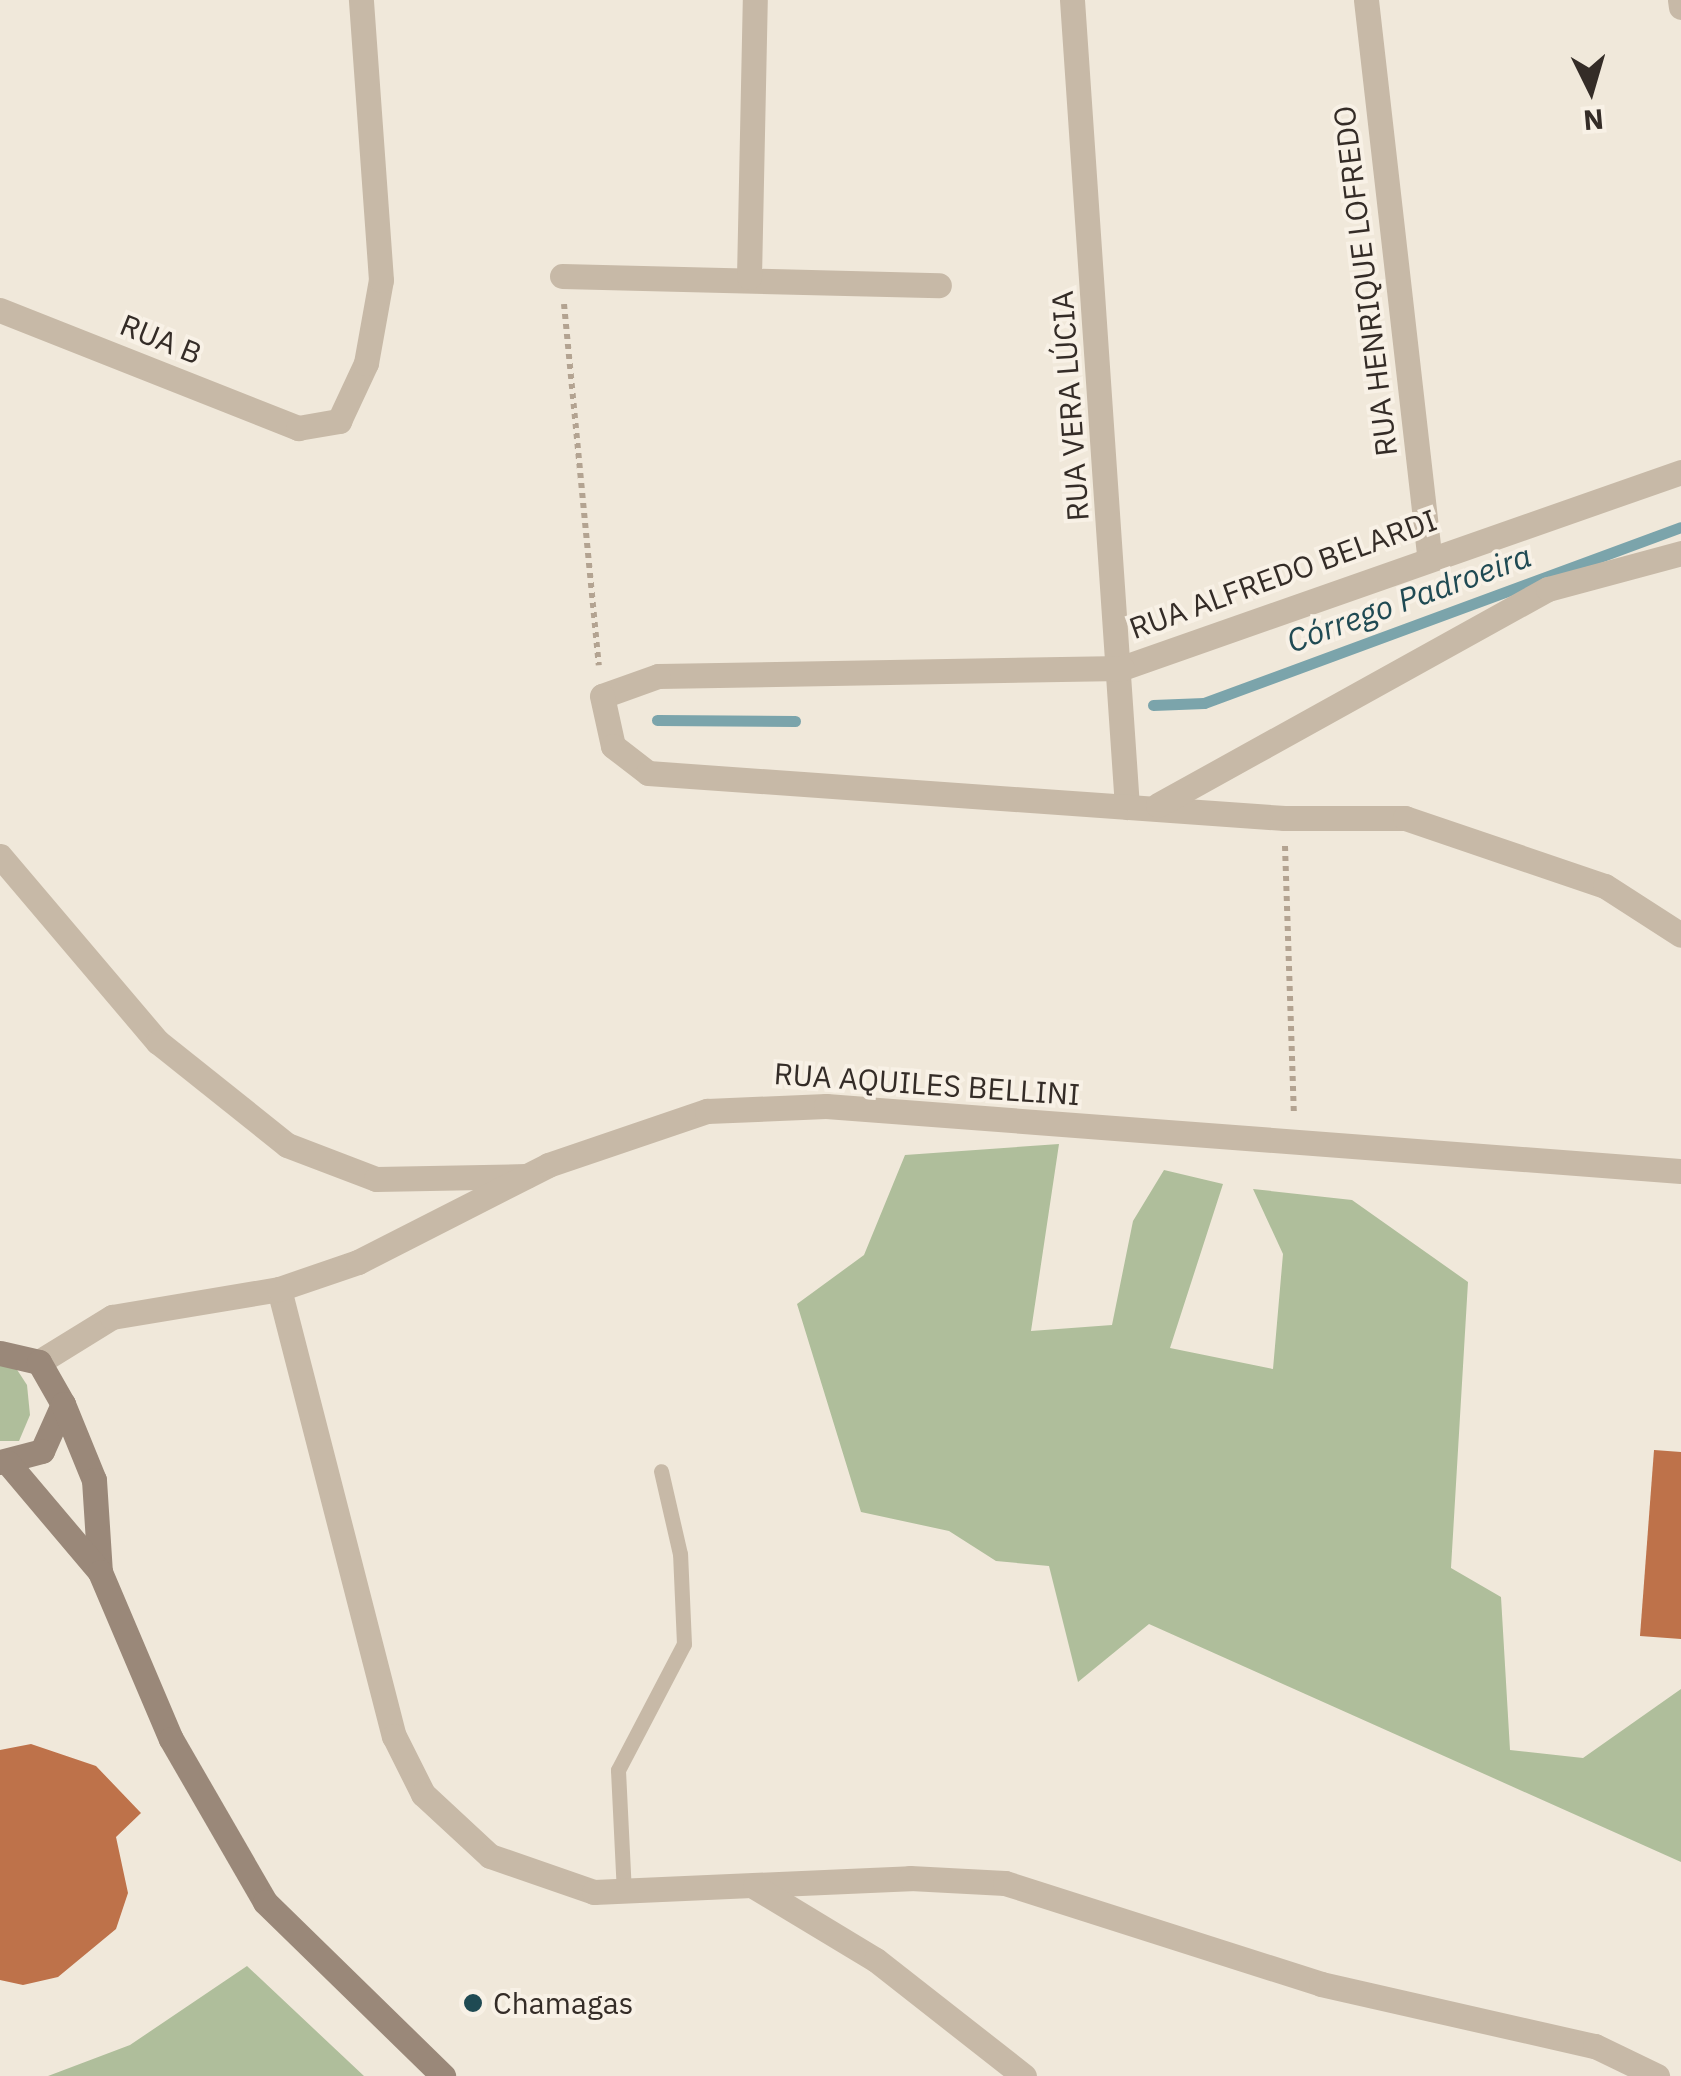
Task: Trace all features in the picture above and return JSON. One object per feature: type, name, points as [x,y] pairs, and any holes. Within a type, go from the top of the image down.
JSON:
[{"type":"main road","points":[[2,1350],[39,1362],[64,1404],[94,1480],[100,1572]]},
{"type":"main road","points":[[64,1404],[42,1452],[4,1463],[100,1572],[171,1740],[264,1902],[443,2076]]},
{"type":"street","name":"RUA B","points":[[0,310],[298,428],[328,428],[352,405],[381,280],[361,0]]},
{"type":"street","points":[[749,277],[755,0]]},
{"type":"street","name":"RUA VERA LÚCIA","points":[[1072,0],[1122,668],[1127,807]]},
{"type":"street","name":"RUA HENRIQUE LOFREDO","points":[[1366,0],[1429,554]]},
{"type":"street","points":[[562,276],[749,277],[940,285]]},
{"type":"street","name":"RUA ALFREDO BELARDI","points":[[602,696],[658,676],[1122,668],[1429,554],[1681,472]]},
{"type":"street","points":[[1158,805],[1548,589],[1681,553]]},
{"type":"street","points":[[602,696],[613,746],[648,774],[1127,807],[1158,805],[1284,818],[1405,818],[1519,850],[1605,886],[1681,936]]},
{"type":"street","points":[[0,856],[158,1042],[287,1145],[376,1178],[526,1176]]},
{"type":"street","name":"RUA AQUILES BELLINI","points":[[39,1362],[112,1317],[279,1289],[416,1237],[526,1176],[706,1111],[758,1105],[1681,1171]]},
{"type":"street","points":[[279,1289],[360,1630],[423,1794],[457,1832],[521,1872],[624,1893],[755,1886],[1005,1883],[1320,1984],[1595,2046],[1657,2076]]},
{"type":"street","points":[[755,1886],[876,1960],[1024,2076]]},
{"type":"lane","points":[[624,1893],[618,1770],[684,1644],[680,1554],[661,1471]]},
{"type":"path","points":[[562,276],[602,696]]},
{"type":"path","points":[[1284,818],[1295,1144]]},
{"type":"green space","points":[[1059,1144],[1031,1331],[1112,1325],[1133,1221],[1164,1170],[1223,1184],[1170,1348],[1273,1369],[1283,1254],[1253,1189],[1352,1200],[1468,1282],[1451,1568],[1501,1597],[1510,1750],[1583,1758],[1681,1689],[1681,1862],[1149,1624],[1078,1682],[1049,1566],[996,1561],[949,1531],[861,1512],[797,1304],[864,1255],[905,1155]]},
{"type":"green space","points":[[12,1362],[27,1385],[30,1415],[19,1441],[0,1441],[0,1364]]},
{"type":"green space","points":[[247,1966],[364,2076],[48,2076],[130,2045]]},
{"type":"building","points":[[1654,1450],[1681,1452],[1681,1639],[1640,1636]]},
{"type":"building","points":[[31,1744],[96,1766],[141,1813],[116,1837],[128,1893],[116,1929],[58,1977],[23,1985],[0,1980],[0,1750]]},
{"type":"waterway","name":"Córrego Padroeira","points":[[1153,705],[1204,703],[1681,527]]},
{"type":"waterway","name":"Córrego Padroeira","points":[[657,720],[795,721]]},
{"type":"place","name":"Chamagas","points":[[473,2003]]}]
